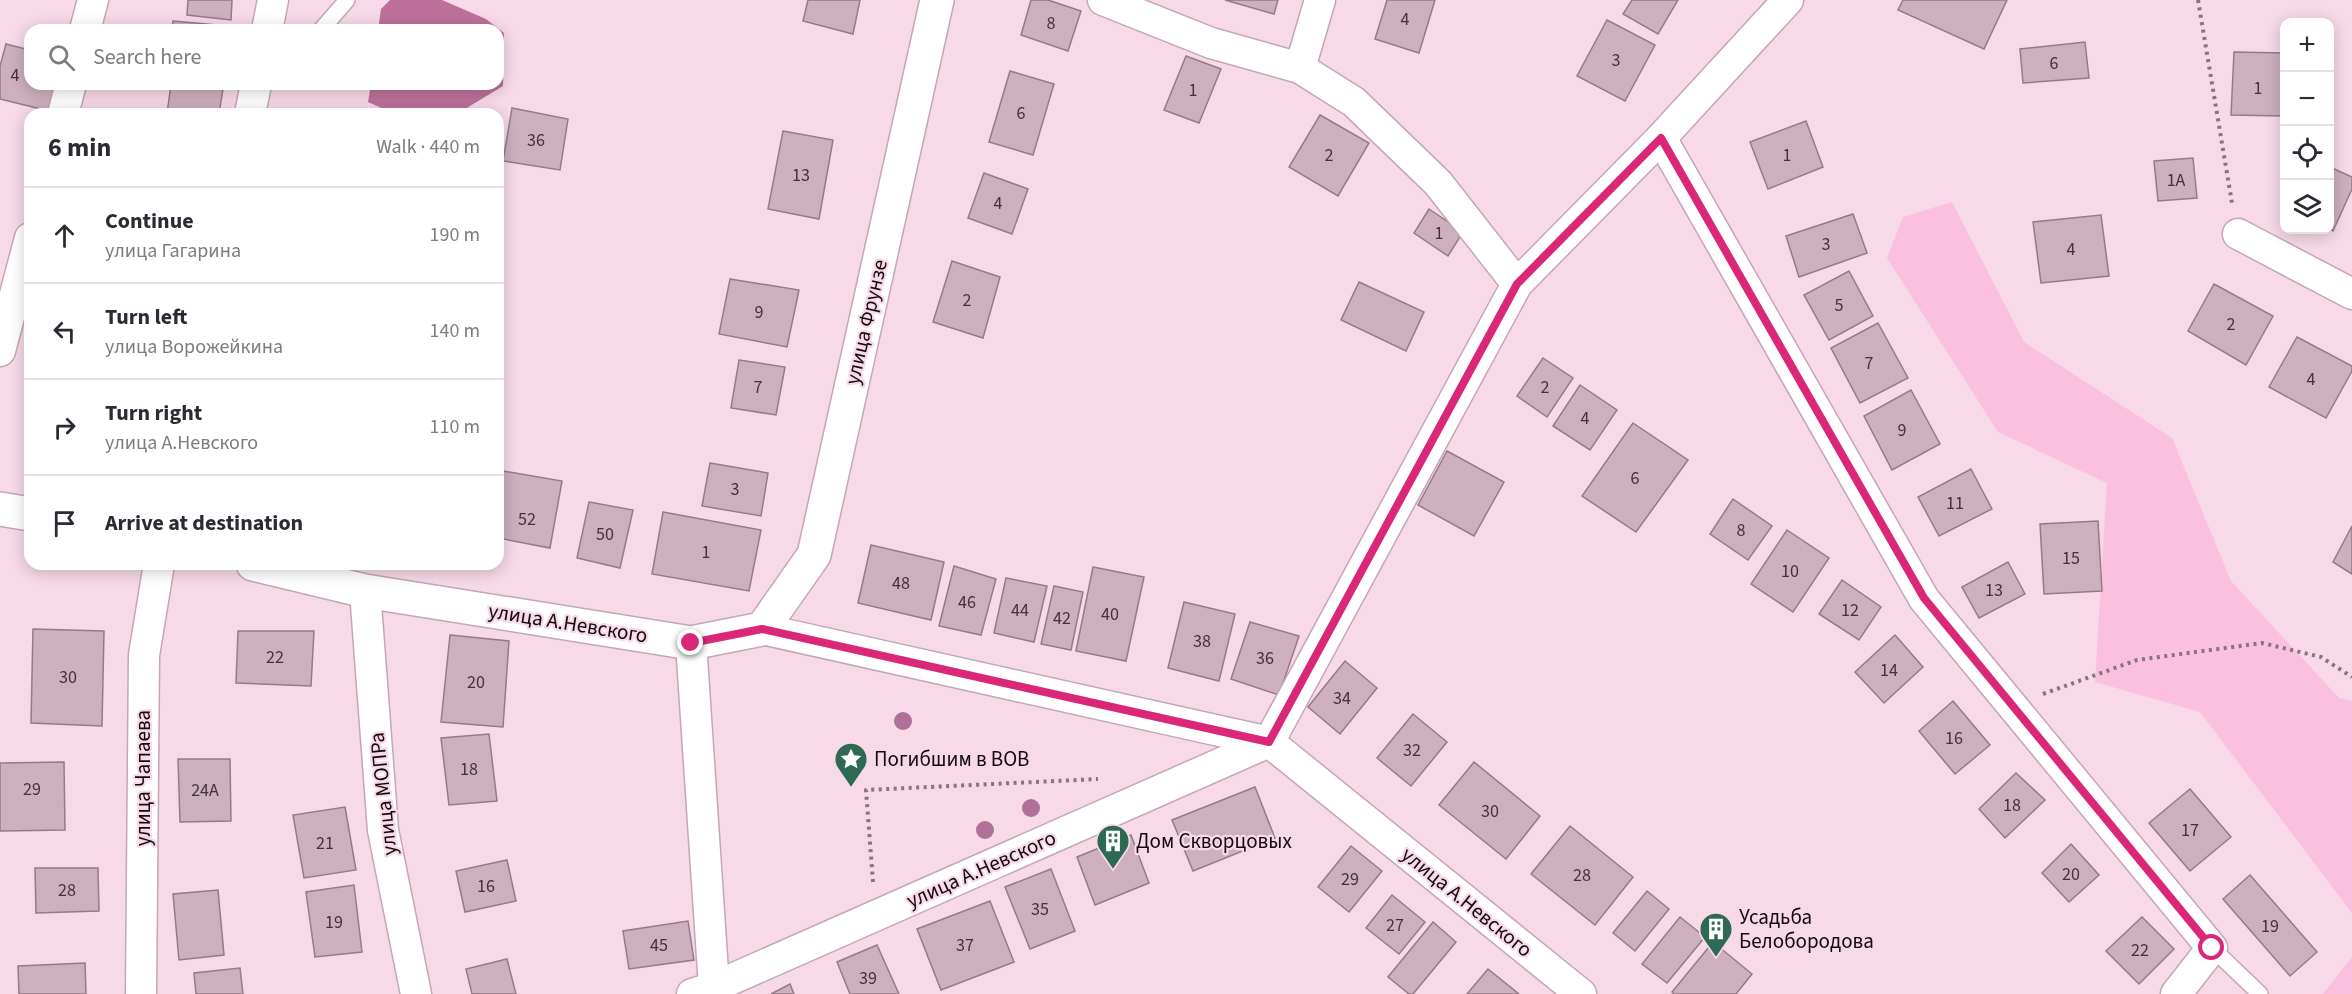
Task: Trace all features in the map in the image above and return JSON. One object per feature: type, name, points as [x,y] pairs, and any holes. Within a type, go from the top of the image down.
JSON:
[{"type":"street","points":[[87,24],[93,0]]},
{"type":"street","points":[[268,24],[273,0]]},
{"type":"street","name":"улица Фрунзе","points":[[762,629],[814,555],[937,0]]},
{"type":"street","points":[[1103,0],[1211,43],[1300,68],[1354,102],[1438,183],[1517,284]]},
{"type":"street","points":[[1300,68],[1320,0]]},
{"type":"street","points":[[1269,742],[1517,284],[1661,138],[1788,0]]},
{"type":"street","points":[[65,108],[69,90]]},
{"type":"street","points":[[251,108],[255,90]]},
{"type":"street","points":[[1661,138],[1924,598],[2212,948],[2176,994]]},
{"type":"street","points":[[2238,234],[2352,294]]},
{"type":"street","points":[[0,351],[24,261]]},
{"type":"street","points":[[0,509],[24,513]]},
{"type":"street","name":"улица Чапаева","points":[[141,994],[144,655],[158,570]]},
{"type":"street","name":"улица А.Невского","points":[[278,570],[365,591],[691,643],[762,629],[1269,742],[1581,994]]},
{"type":"street","name":"улица МОПРа","points":[[365,591],[383,830],[416,994]]},
{"type":"street","points":[[691,643],[708,992]]},
{"type":"street","name":"улица А.Невского","points":[[708,992],[876,915],[1269,742]]},
{"type":"lane","points":[[326,24],[347,0]]},
{"type":"lane","points":[[2212,948],[2260,994]]},
{"type":"path","points":[[2198,0],[2238,234]]},
{"type":"path","points":[[2011,705],[2137,660],[2262,644],[2321,657],[2352,676]]},
{"type":"path","points":[[876,915],[866,790],[1104,779]]},
{"type":"shaded area","points":[[390,0],[442,0],[492,24],[379,24],[381,9]]},
{"type":"shaded area","points":[[370,90],[496,90],[467,108],[382,108],[368,102]]},
{"type":"shaded area","points":[[1952,202],[2024,342],[2172,438],[2231,581],[2339,698],[2352,701],[2352,913],[2200,712],[2095,682],[2107,483],[1998,432],[1887,258],[1903,217]]},
{"type":"shaded area","points":[[2352,957],[2352,994],[2323,994]]},
{"type":"building","points":[[188,0],[232,0],[231,20],[187,15]]},
{"type":"building","points":[[808,0],[860,0],[853,34],[803,21]]},
{"type":"building","points":[[1031,0],[1048,0],[1081,11],[1068,51],[1021,35]]},
{"type":"building","points":[[1225,0],[1278,0],[1274,14]]},
{"type":"building","points":[[1387,0],[1435,0],[1419,53],[1375,39]]},
{"type":"building","points":[[1632,0],[1678,0],[1658,34],[1623,14]]},
{"type":"building","points":[[1903,0],[2007,0],[1984,49],[1898,10]]},
{"type":"building","points":[[1607,20],[1655,45],[1625,101],[1577,76]]},
{"type":"building","points":[[173,21],[206,24],[173,24]]},
{"type":"building","points":[[2085,42],[2089,78],[2023,83],[2020,49]]},
{"type":"building","points":[[6,44],[24,48],[24,90],[54,90],[50,108],[37,108],[0,99],[0,66]]},
{"type":"building","points":[[2234,52],[2280,53],[2280,116],[2231,115]]},
{"type":"building","points":[[1186,56],[1221,69],[1199,123],[1164,110]]},
{"type":"building","points":[[1010,71],[1054,84],[1033,155],[989,142]]},
{"type":"building","points":[[170,90],[223,90],[220,108],[168,108]]},
{"type":"building","points":[[512,108],[568,119],[560,170],[504,161]]},
{"type":"building","points":[[1320,115],[1369,143],[1338,196],[1289,167]]},
{"type":"building","points":[[1806,121],[1823,167],[1768,189],[1750,142]]},
{"type":"building","points":[[783,131],[833,140],[819,219],[768,209]]},
{"type":"building","points":[[2193,158],[2197,198],[2158,201],[2154,161]]},
{"type":"building","points":[[2334,169],[2352,177],[2352,189],[2334,229]]},
{"type":"building","points":[[984,173],[1028,189],[1012,234],[968,218]]},
{"type":"building","points":[[1429,209],[1463,232],[1448,256],[1414,233]]},
{"type":"building","points":[[1853,214],[1867,253],[1799,277],[1786,236]]},
{"type":"building","points":[[2101,215],[2109,276],[2041,283],[2033,222]]},
{"type":"building","points":[[952,261],[1000,277],[983,338],[933,322]]},
{"type":"building","points":[[1849,271],[1873,316],[1829,340],[1804,295]]},
{"type":"building","points":[[730,279],[799,290],[787,347],[719,334]]},
{"type":"building","points":[[1359,282],[1424,312],[1406,351],[1341,320]]},
{"type":"building","points":[[2214,284],[2273,316],[2246,365],[2188,331]]},
{"type":"building","points":[[1878,323],[1908,378],[1860,403],[1831,348]]},
{"type":"building","points":[[2297,337],[2352,366],[2352,371],[2326,418],[2269,387]]},
{"type":"building","points":[[1543,358],[1573,378],[1547,417],[1517,396]]},
{"type":"building","points":[[739,360],[785,367],[776,415],[731,408]]},
{"type":"building","points":[[1580,385],[1617,410],[1590,450],[1553,426]]},
{"type":"building","points":[[1911,390],[1940,444],[1892,470],[1864,416]]},
{"type":"building","points":[[1633,423],[1688,460],[1636,532],[1582,496]]},
{"type":"building","points":[[1447,451],[1504,482],[1474,536],[1418,505]]},
{"type":"building","points":[[710,463],[768,473],[761,516],[702,506]]},
{"type":"building","points":[[1971,469],[1992,509],[1939,536],[1918,497]]},
{"type":"building","points":[[504,471],[562,481],[550,548],[504,539]]},
{"type":"building","points":[[1733,499],[1772,526],[1748,560],[1710,534]]},
{"type":"building","points":[[589,502],[633,510],[620,568],[577,558]]},
{"type":"building","points":[[663,512],[761,530],[749,591],[652,574]]},
{"type":"building","points":[[2098,521],[2102,591],[2044,594],[2040,524]]},
{"type":"building","points":[[2352,526],[2352,574],[2333,562]]},
{"type":"building","points":[[1787,530],[1829,558],[1793,612],[1751,584]]},
{"type":"building","points":[[871,545],[944,562],[931,620],[858,603]]},
{"type":"building","points":[[2008,562],[2025,594],[1979,618],[1962,587]]},
{"type":"building","points":[[954,566],[996,579],[981,635],[939,626]]},
{"type":"building","points":[[1093,567],[1144,577],[1126,661],[1076,651]]},
{"type":"building","points":[[1006,578],[1047,586],[1034,642],[994,633]]},
{"type":"building","points":[[1842,580],[1881,607],[1859,640],[1819,614]]},
{"type":"building","points":[[1054,586],[1083,592],[1071,650],[1041,644]]},
{"type":"building","points":[[1184,602],[1235,614],[1219,681],[1168,668]]},
{"type":"building","points":[[1250,622],[1299,636],[1279,695],[1231,679]]},
{"type":"building","points":[[33,629],[104,631],[102,726],[31,723]]},
{"type":"building","points":[[238,631],[314,631],[311,686],[236,683]]},
{"type":"building","points":[[450,635],[509,641],[503,727],[441,722]]},
{"type":"building","points":[[1895,635],[1923,667],[1884,703],[1855,672]]},
{"type":"building","points":[[1345,661],[1377,688],[1340,734],[1308,707]]},
{"type":"building","points":[[1953,701],[1990,745],[1955,774],[1919,731]]},
{"type":"building","points":[[1413,714],[1447,742],[1411,786],[1377,758]]},
{"type":"building","points":[[489,734],[497,801],[449,805],[441,738]]},
{"type":"building","points":[[178,759],[230,759],[231,821],[180,822]]},
{"type":"building","points":[[64,762],[65,830],[0,831],[0,763]]},
{"type":"building","points":[[1474,762],[1540,816],[1506,859],[1439,805]]},
{"type":"building","points":[[2016,773],[2045,800],[2005,838],[1979,809]]},
{"type":"building","points":[[1255,787],[1275,838],[1193,871],[1172,820]]},
{"type":"building","points":[[2190,789],[2231,837],[2190,871],[2149,823]]},
{"type":"building","points":[[345,807],[356,870],[304,878],[293,815]]},
{"type":"building","points":[[1570,826],[1633,877],[1595,925],[1531,874]]},
{"type":"building","name":"Дом Скворцовых","points":[[1131,835],[1149,883],[1095,905],[1077,857]]},
{"type":"building","points":[[2071,844],[2099,875],[2069,902],[2042,873]]},
{"type":"building","points":[[1351,846],[1382,871],[1349,912],[1318,887]]},
{"type":"building","points":[[507,860],[516,901],[465,912],[456,871]]},
{"type":"building","points":[[35,868],[98,868],[99,911],[36,913]]},
{"type":"building","points":[[1051,869],[1075,931],[1030,949],[1005,887]]},
{"type":"building","points":[[2250,875],[2317,952],[2290,976],[2223,899]]},
{"type":"building","points":[[354,885],[362,952],[315,957],[306,892]]},
{"type":"building","points":[[218,890],[224,955],[179,960],[173,894]]},
{"type":"building","points":[[1647,891],[1669,909],[1635,951],[1613,933]]},
{"type":"building","points":[[1392,895],[1425,922],[1399,954],[1366,928]]},
{"type":"building","points":[[990,901],[1014,962],[941,990],[917,929]]},
{"type":"building","points":[[1680,917],[1705,937],[1667,983],[1642,964]]},
{"type":"building","points":[[2142,917],[2174,949],[2139,984],[2106,951]]},
{"type":"building","points":[[688,921],[694,960],[629,969],[623,931]]},
{"type":"building","points":[[1433,922],[1456,942],[1413,994],[1409,994],[1388,977]]},
{"type":"building","name":"Усадьба Белобородова","points":[[1713,942],[1752,974],[1736,994],[1674,994],[1672,992]]},
{"type":"building","points":[[877,945],[899,994],[850,994],[837,962]]},
{"type":"building","points":[[507,959],[516,994],[472,994],[466,969]]},
{"type":"building","points":[[85,963],[86,994],[19,994],[18,966]]},
{"type":"building","points":[[240,968],[243,994],[196,994],[194,973]]},
{"type":"building","points":[[1488,969],[1519,994],[1467,994]]},
{"type":"building","points":[[790,984],[794,994],[771,994]]},
{"type":"place","name":"Погибшим в ВОВ","points":[[851,788]]},
{"type":"place","name":"Дом Скворцовых","points":[[1113,870]]},
{"type":"place","name":"Усадьба Белобородова","points":[[1716,958]]},
{"type":"route","points":[[691,643],[762,629],[1269,742],[1517,284],[1661,138],[1924,598],[2212,948]]}]
